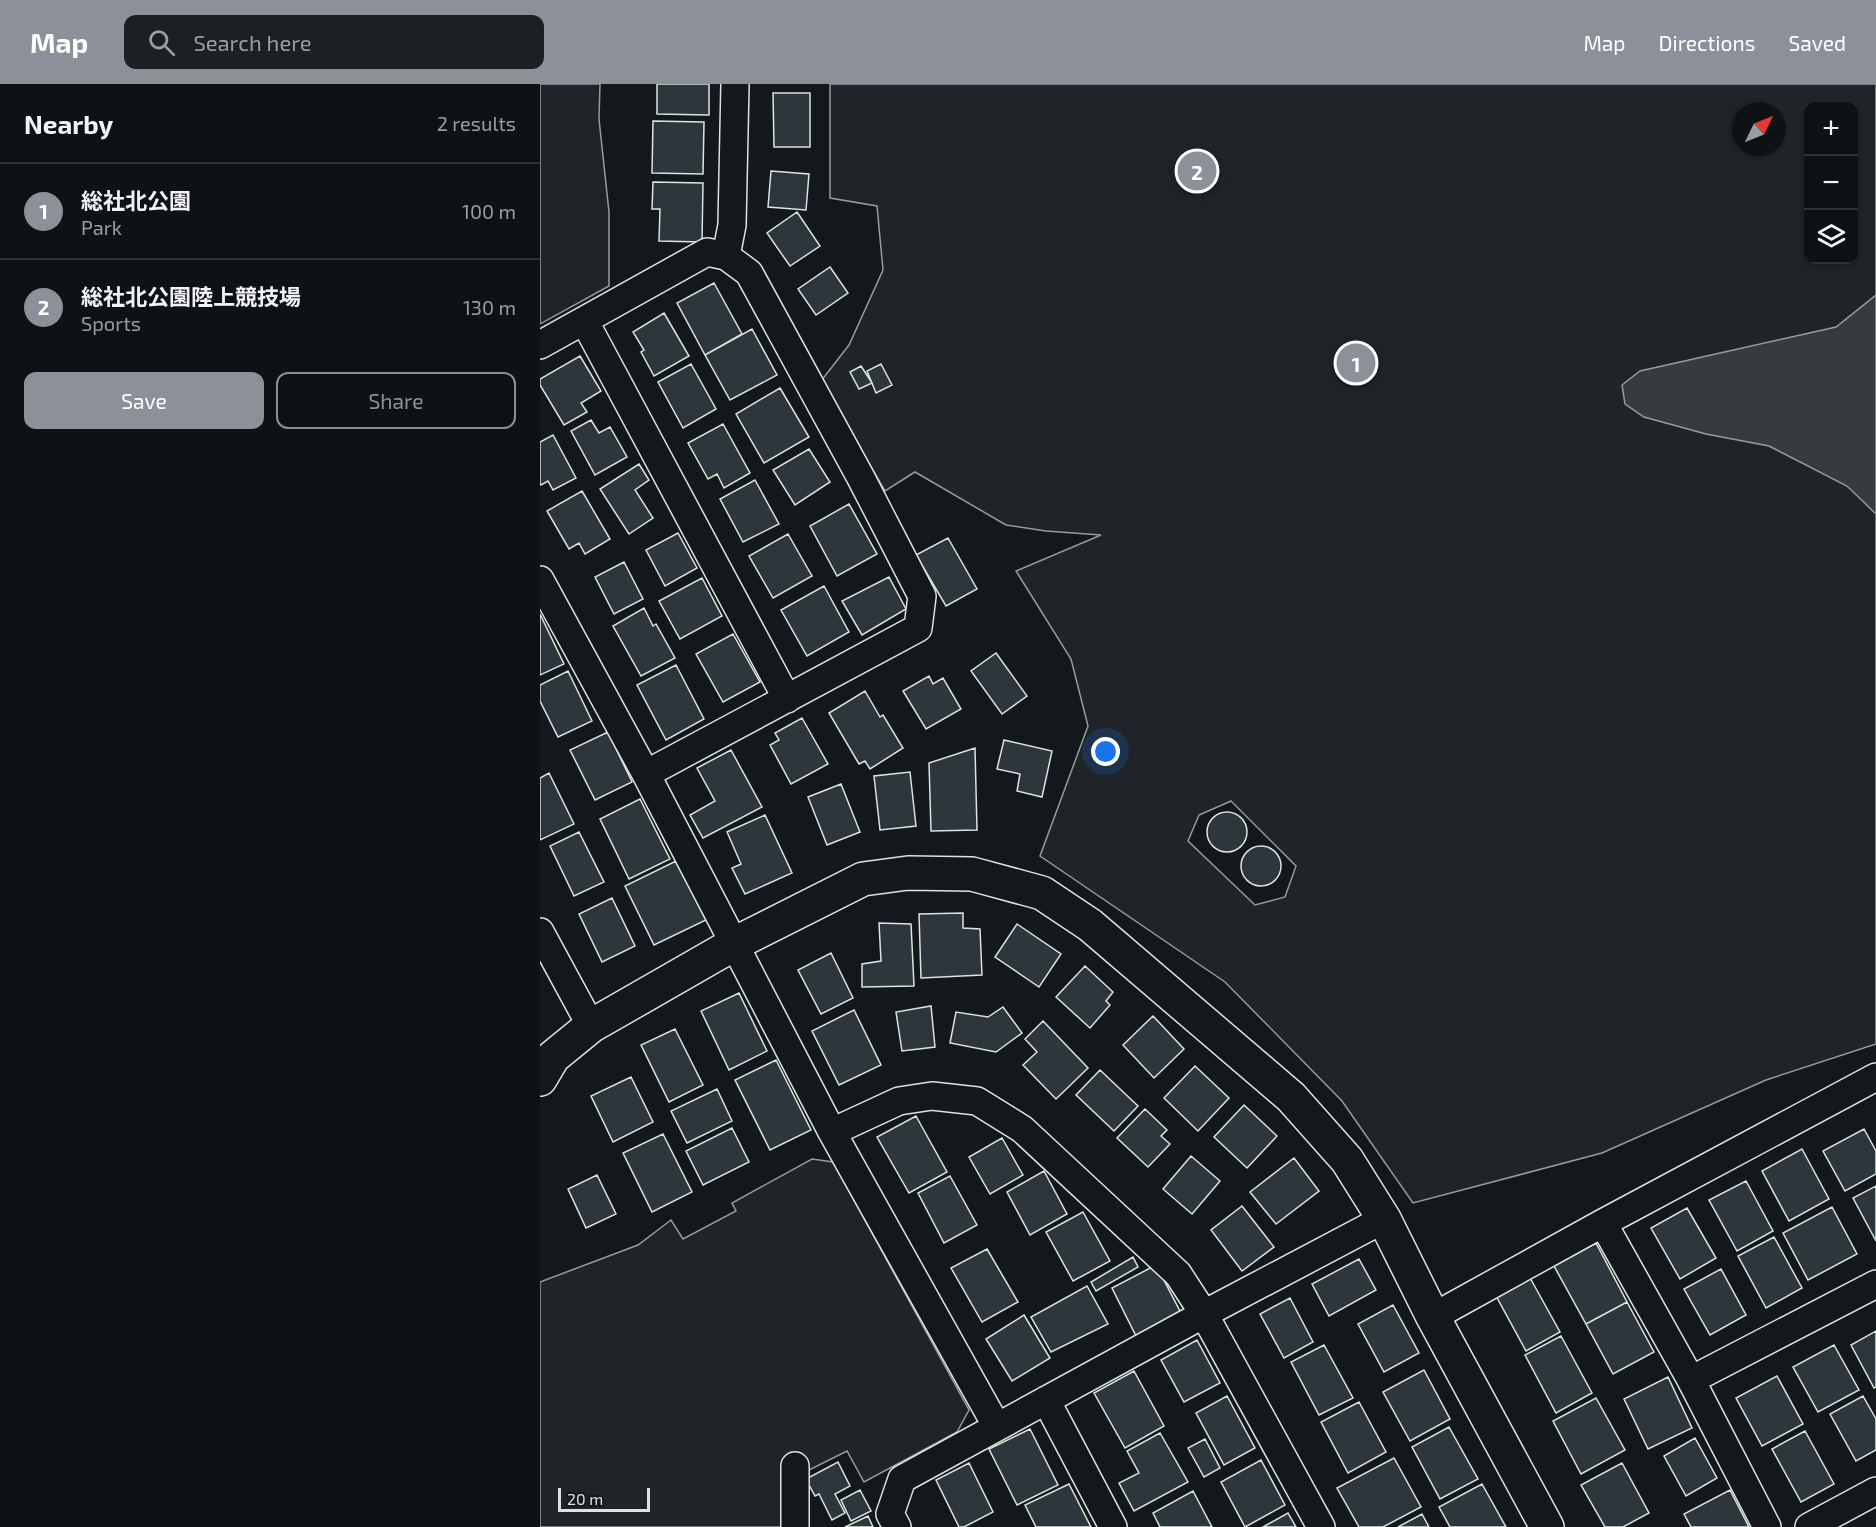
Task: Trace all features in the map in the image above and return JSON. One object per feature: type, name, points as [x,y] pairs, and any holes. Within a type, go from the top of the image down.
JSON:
[{"type":"street","points":[[726,256],[732,225],[735,84]]},
{"type":"street","points":[[540,345],[707,252],[726,256],[749,273],[861,478],[922,596],[918,628],[646,774]]},
{"type":"street","points":[[585,321],[786,699]]},
{"type":"street","points":[[540,580],[646,774],[832,1132],[997,1427]]},
{"type":"street","points":[[540,1079],[553,1057],[591,1026],[734,944],[863,879],[908,873],[972,874],[1042,893],[1090,925],[1291,1097],[1347,1160],[1384,1219],[1433,1317],[1547,1527]]},
{"type":"street","points":[[540,932],[591,1026]]},
{"type":"street","points":[[1433,1317],[1603,1222],[1876,1077]]},
{"type":"street","points":[[832,1132],[898,1101],[932,1096],[977,1101],[1022,1129],[1178,1274],[1204,1314],[1321,1527]]},
{"type":"street","points":[[897,1527],[890,1514],[902,1479],[1204,1314],[1384,1219]]},
{"type":"street","points":[[1603,1222],[1691,1380],[1767,1527]]},
{"type":"street","points":[[1691,1380],[1876,1284]]},
{"type":"street","points":[[1046,1400],[1113,1527]]},
{"type":"street","points":[[795,1466],[795,1527]]},
{"type":"street","points":[[1809,1527],[1876,1491]]},
{"type":"shaded area","points":[[540,84],[600,84],[599,119],[609,212],[609,286],[540,324]]},
{"type":"shaded area","points":[[830,84],[1876,84],[1876,1044],[1766,1080],[1602,1153],[1413,1203],[1342,1101],[1225,982],[1040,856],[1088,726],[1071,659],[1016,571],[1101,535],[1006,525],[915,472],[885,491],[821,381],[849,345],[883,270],[877,206],[830,198]],"holes":[[[1231,801],[1296,866],[1285,897],[1255,905],[1188,841],[1199,815]]]},
{"type":"shaded area","points":[[1876,295],[1876,514],[1847,486],[1769,446],[1706,434],[1644,417],[1625,404],[1622,385],[1640,371],[1836,327]]},
{"type":"shaded area","points":[[812,1159],[833,1162],[969,1410],[957,1432],[864,1482],[847,1451],[801,1474],[800,1527],[540,1527],[540,1282],[638,1245],[671,1220],[683,1239],[736,1211],[732,1203]]},
{"type":"building","points":[[657,84],[709,84],[709,115],[657,114]]},
{"type":"building","points":[[773,93],[810,93],[810,147],[774,147]]},
{"type":"building","points":[[653,121],[704,122],[703,174],[652,173]]},
{"type":"building","points":[[771,171],[809,174],[806,210],[768,207]]},
{"type":"building","points":[[653,182],[703,183],[702,242],[659,241],[660,209],[652,209]]},
{"type":"building","points":[[797,212],[820,246],[790,266],[767,233]]},
{"type":"building","points":[[830,267],[848,293],[816,315],[798,289]]},
{"type":"building","points":[[714,283],[742,334],[705,355],[677,303]]},
{"type":"building","points":[[664,313],[689,356],[654,376],[641,352],[644,350],[633,332]]},
{"type":"building","points":[[752,329],[777,375],[730,400],[705,355]]},
{"type":"building","points":[[580,356],[601,391],[581,403],[587,412],[564,425],[540,385],[540,379]]},
{"type":"building","points":[[691,364],[716,409],[683,428],[658,382]]},
{"type":"building","points":[[881,364],[892,385],[876,393],[867,371]]},
{"type":"building","points":[[861,366],[872,383],[859,389],[850,372]]},
{"type":"building","points":[[780,388],[809,437],[764,463],[736,414]]},
{"type":"building","points":[[591,420],[599,433],[610,427],[627,457],[595,475],[571,431]]},
{"type":"building","points":[[723,424],[750,473],[724,488],[717,474],[708,479],[688,443]]},
{"type":"building","points":[[553,435],[576,478],[553,490],[548,481],[541,485],[540,483],[540,442]]},
{"type":"building","points":[[809,449],[830,482],[795,505],[773,470]]},
{"type":"building","points":[[639,464],[649,480],[635,490],[653,518],[629,534],[600,489]]},
{"type":"building","points":[[755,480],[779,524],[743,542],[720,499]]},
{"type":"building","points":[[582,491],[610,539],[585,554],[579,543],[569,549],[547,511]]},
{"type":"building","points":[[849,504],[877,554],[837,576],[810,526]]},
{"type":"building","points":[[678,533],[697,568],[665,586],[646,550]]},
{"type":"building","points":[[788,534],[812,576],[773,598],[749,556]]},
{"type":"building","points":[[948,538],[977,589],[946,606],[916,555]]},
{"type":"building","points":[[624,562],[643,599],[614,614],[595,577]]},
{"type":"building","points":[[889,577],[906,609],[862,635],[842,601]]},
{"type":"building","points":[[702,578],[722,616],[680,639],[659,601]]},
{"type":"building","points":[[824,586],[849,632],[807,656],[781,610]]},
{"type":"building","points":[[644,608],[653,626],[656,624],[675,658],[641,676],[613,626]]},
{"type":"building","points":[[540,614],[564,664],[540,675]]},
{"type":"building","points":[[733,634],[760,682],[723,702],[696,654]]},
{"type":"building","points":[[996,653],[1027,696],[1002,714],[971,671]]},
{"type":"building","points":[[676,665],[704,719],[666,740],[637,685]]},
{"type":"building","points":[[568,671],[592,721],[558,737],[540,701],[540,685]]},
{"type":"building","points":[[929,676],[933,684],[943,678],[961,709],[926,729],[903,691]]},
{"type":"building","points":[[865,691],[880,717],[883,715],[903,748],[870,769],[865,761],[859,764],[829,713]]},
{"type":"building","points":[[802,718],[828,764],[791,784],[770,745],[779,740],[775,733]]},
{"type":"building","points":[[608,732],[632,782],[595,800],[570,750]]},
{"type":"building","points":[[1004,740],[1052,751],[1042,797],[1017,791],[1020,774],[997,769]]},
{"type":"building","points":[[975,748],[977,830],[931,831],[929,763]]},
{"type":"building","points":[[731,750],[762,807],[703,838],[690,815],[715,801],[697,768]]},
{"type":"building","points":[[910,772],[916,826],[880,830],[874,776]]},
{"type":"building","points":[[549,773],[574,824],[540,840],[540,778]]},
{"type":"building","points":[[841,784],[860,832],[827,845],[808,797]]},
{"type":"building","points":[[640,799],[670,859],[629,879],[600,819]]},
{"type":"building","points":[[1227,812],[1241,818],[1247,832],[1241,846],[1227,852],[1213,846],[1207,832],[1213,818]]},
{"type":"building","points":[[765,815],[792,873],[745,894],[732,868],[741,864],[727,832]]},
{"type":"building","points":[[579,832],[604,882],[574,896],[550,846]]},
{"type":"building","points":[[1261,846],[1275,852],[1281,866],[1275,880],[1261,886],[1247,880],[1241,866],[1247,852]]},
{"type":"building","points":[[676,861],[706,920],[654,945],[625,886]]},
{"type":"building","points":[[612,898],[635,946],[602,962],[579,914]]},
{"type":"building","points":[[963,913],[963,928],[980,929],[982,975],[921,978],[919,914]]},
{"type":"building","points":[[879,923],[911,924],[914,986],[862,987],[862,964],[881,961]]},
{"type":"building","points":[[1017,924],[1061,954],[1039,987],[995,957]]},
{"type":"building","points":[[831,953],[853,998],[821,1014],[798,970]]},
{"type":"building","points":[[1085,966],[1113,992],[1106,1001],[1110,1005],[1090,1028],[1056,997]]},
{"type":"building","points":[[739,993],[767,1051],[729,1070],[701,1011]]},
{"type":"building","points":[[931,1006],[935,1047],[902,1051],[896,1012]]},
{"type":"building","points":[[1003,1007],[1022,1033],[996,1052],[950,1043],[956,1012],[988,1017]]},
{"type":"building","points":[[854,1010],[881,1065],[839,1085],[812,1031]]},
{"type":"building","points":[[1153,1016],[1184,1049],[1154,1078],[1123,1045]]},
{"type":"building","points":[[1043,1021],[1088,1068],[1056,1099],[1023,1065],[1037,1052],[1025,1039]]},
{"type":"building","points":[[675,1029],[703,1085],[669,1102],[641,1045]]},
{"type":"building","points":[[776,1060],[811,1130],[770,1150],[735,1080]]},
{"type":"building","points":[[1195,1066],[1229,1098],[1198,1131],[1164,1098]]},
{"type":"building","points":[[1100,1070],[1138,1106],[1114,1131],[1076,1095]]},
{"type":"building","points":[[631,1077],[653,1122],[613,1142],[591,1096]]},
{"type":"building","points":[[717,1089],[732,1121],[687,1143],[671,1111]]},
{"type":"building","points":[[1244,1105],[1277,1136],[1247,1168],[1214,1137]]},
{"type":"building","points":[[1145,1109],[1167,1130],[1161,1136],[1170,1144],[1148,1167],[1117,1138]]},
{"type":"building","points":[[916,1116],[947,1172],[909,1193],[877,1137]]},
{"type":"building","points":[[732,1128],[749,1162],[703,1185],[686,1151]]},
{"type":"building","points":[[1864,1129],[1876,1151],[1876,1174],[1845,1191],[1823,1151]]},
{"type":"building","points":[[663,1134],[692,1192],[652,1212],[623,1153]]},
{"type":"building","points":[[1002,1138],[1023,1175],[990,1194],[969,1157]]},
{"type":"building","points":[[1802,1149],[1829,1199],[1789,1221],[1762,1171]]},
{"type":"building","points":[[1191,1156],[1220,1181],[1192,1214],[1163,1189]]},
{"type":"building","points":[[1294,1158],[1319,1191],[1276,1224],[1250,1192]]},
{"type":"building","points":[[1044,1171],[1067,1214],[1030,1235],[1007,1192]]},
{"type":"building","points":[[597,1175],[616,1214],[586,1228],[568,1189]]},
{"type":"building","points":[[950,1176],[977,1225],[944,1243],[918,1193]]},
{"type":"building","points":[[1746,1181],[1773,1231],[1737,1251],[1709,1200]]},
{"type":"building","points":[[1876,1186],[1876,1241],[1853,1198]]},
{"type":"building","points":[[1242,1206],[1274,1247],[1242,1271],[1211,1230]]},
{"type":"building","points":[[1832,1207],[1857,1254],[1808,1280],[1783,1233]]},
{"type":"building","points":[[1687,1208],[1716,1258],[1680,1279],[1651,1228]]},
{"type":"building","points":[[1083,1212],[1110,1261],[1073,1281],[1046,1232]]},
{"type":"building","points":[[1774,1237],[1802,1288],[1766,1308],[1738,1256]]},
{"type":"building","points":[[1596,1243],[1627,1302],[1586,1324],[1554,1266]]},
{"type":"building","points":[[987,1249],[1018,1302],[982,1322],[951,1268]]},
{"type":"building","points":[[1133,1257],[1138,1267],[1096,1291],[1091,1282]]},
{"type":"building","points":[[1359,1259],[1376,1290],[1329,1316],[1312,1284]]},
{"type":"building","points":[[1156,1265],[1181,1313],[1136,1336],[1112,1288]]},
{"type":"building","points":[[1721,1269],[1746,1315],[1710,1335],[1684,1289]]},
{"type":"building","points":[[1529,1276],[1560,1332],[1526,1351],[1495,1294]]},
{"type":"building","points":[[1087,1286],[1108,1324],[1051,1352],[1031,1317]]},
{"type":"building","points":[[1290,1298],[1313,1342],[1284,1358],[1260,1314]]},
{"type":"building","points":[[1627,1302],[1654,1352],[1613,1374],[1586,1324]]},
{"type":"building","points":[[1393,1305],[1419,1353],[1384,1372],[1358,1324]]},
{"type":"building","points":[[1024,1315],[1050,1358],[1012,1381],[986,1339]]},
{"type":"building","points":[[1876,1331],[1876,1387],[1874,1388],[1851,1345]]},
{"type":"building","points":[[1561,1336],[1592,1393],[1556,1413],[1525,1355]]},
{"type":"building","points":[[1197,1340],[1220,1383],[1184,1402],[1161,1360]]},
{"type":"building","points":[[1324,1345],[1353,1398],[1319,1415],[1291,1362]]},
{"type":"building","points":[[1834,1345],[1859,1390],[1818,1412],[1793,1367]]},
{"type":"building","points":[[1424,1370],[1450,1419],[1410,1441],[1383,1392]]},
{"type":"building","points":[[1134,1371],[1164,1426],[1125,1448],[1094,1393]]},
{"type":"building","points":[[1777,1376],[1803,1424],[1762,1446],[1736,1398]]},
{"type":"building","points":[[1668,1377],[1692,1428],[1648,1449],[1624,1399]]},
{"type":"building","points":[[1227,1396],[1255,1448],[1224,1465],[1196,1413]]},
{"type":"building","points":[[1863,1396],[1876,1419],[1876,1450],[1856,1461],[1830,1414]]},
{"type":"building","points":[[1596,1398],[1625,1450],[1581,1474],[1553,1421]]},
{"type":"building","points":[[1359,1402],[1386,1452],[1348,1473],[1321,1422]]},
{"type":"building","points":[[1449,1427],[1478,1479],[1440,1499],[1412,1447]]},
{"type":"building","points":[[1030,1429],[1058,1485],[1017,1505],[989,1449]]},
{"type":"building","points":[[1805,1431],[1834,1484],[1801,1502],[1772,1449]]},
{"type":"building","points":[[1160,1433],[1188,1482],[1134,1511],[1119,1483],[1139,1473],[1127,1451]]},
{"type":"building","points":[[1695,1438],[1717,1478],[1686,1496],[1664,1456]]},
{"type":"building","points":[[1205,1439],[1220,1468],[1204,1477],[1188,1448]]},
{"type":"building","points":[[1394,1458],[1421,1507],[1383,1527],[1359,1527],[1337,1488]]},
{"type":"building","points":[[1261,1460],[1285,1505],[1245,1527],[1221,1482]]},
{"type":"building","points":[[838,1462],[850,1486],[835,1494],[845,1513],[832,1520],[819,1494],[815,1496],[806,1479]]},
{"type":"building","points":[[969,1463],[993,1512],[964,1527],[959,1527],[936,1480]]},
{"type":"building","points":[[1622,1463],[1649,1513],[1623,1527],[1605,1527],[1581,1485]]},
{"type":"building","points":[[1069,1484],[1091,1527],[1036,1527],[1025,1505]]},
{"type":"building","points":[[1482,1484],[1506,1527],[1450,1527],[1439,1507]]},
{"type":"building","points":[[860,1490],[871,1511],[851,1521],[841,1500]]},
{"type":"building","points":[[1730,1490],[1749,1527],[1691,1527],[1684,1514]]},
{"type":"building","points":[[1193,1491],[1212,1527],[1160,1527],[1153,1513]]},
{"type":"building","points":[[1288,1513],[1296,1527],[1263,1527]]},
{"type":"building","points":[[1422,1514],[1429,1527],[1398,1527]]},
{"type":"building","points":[[868,1516],[873,1527],[845,1527]]},
{"type":"place","name":"総社北公園陸上競技場","points":[[1197,171]]},
{"type":"place","name":"総社北公園","points":[[1356,363]]}]
